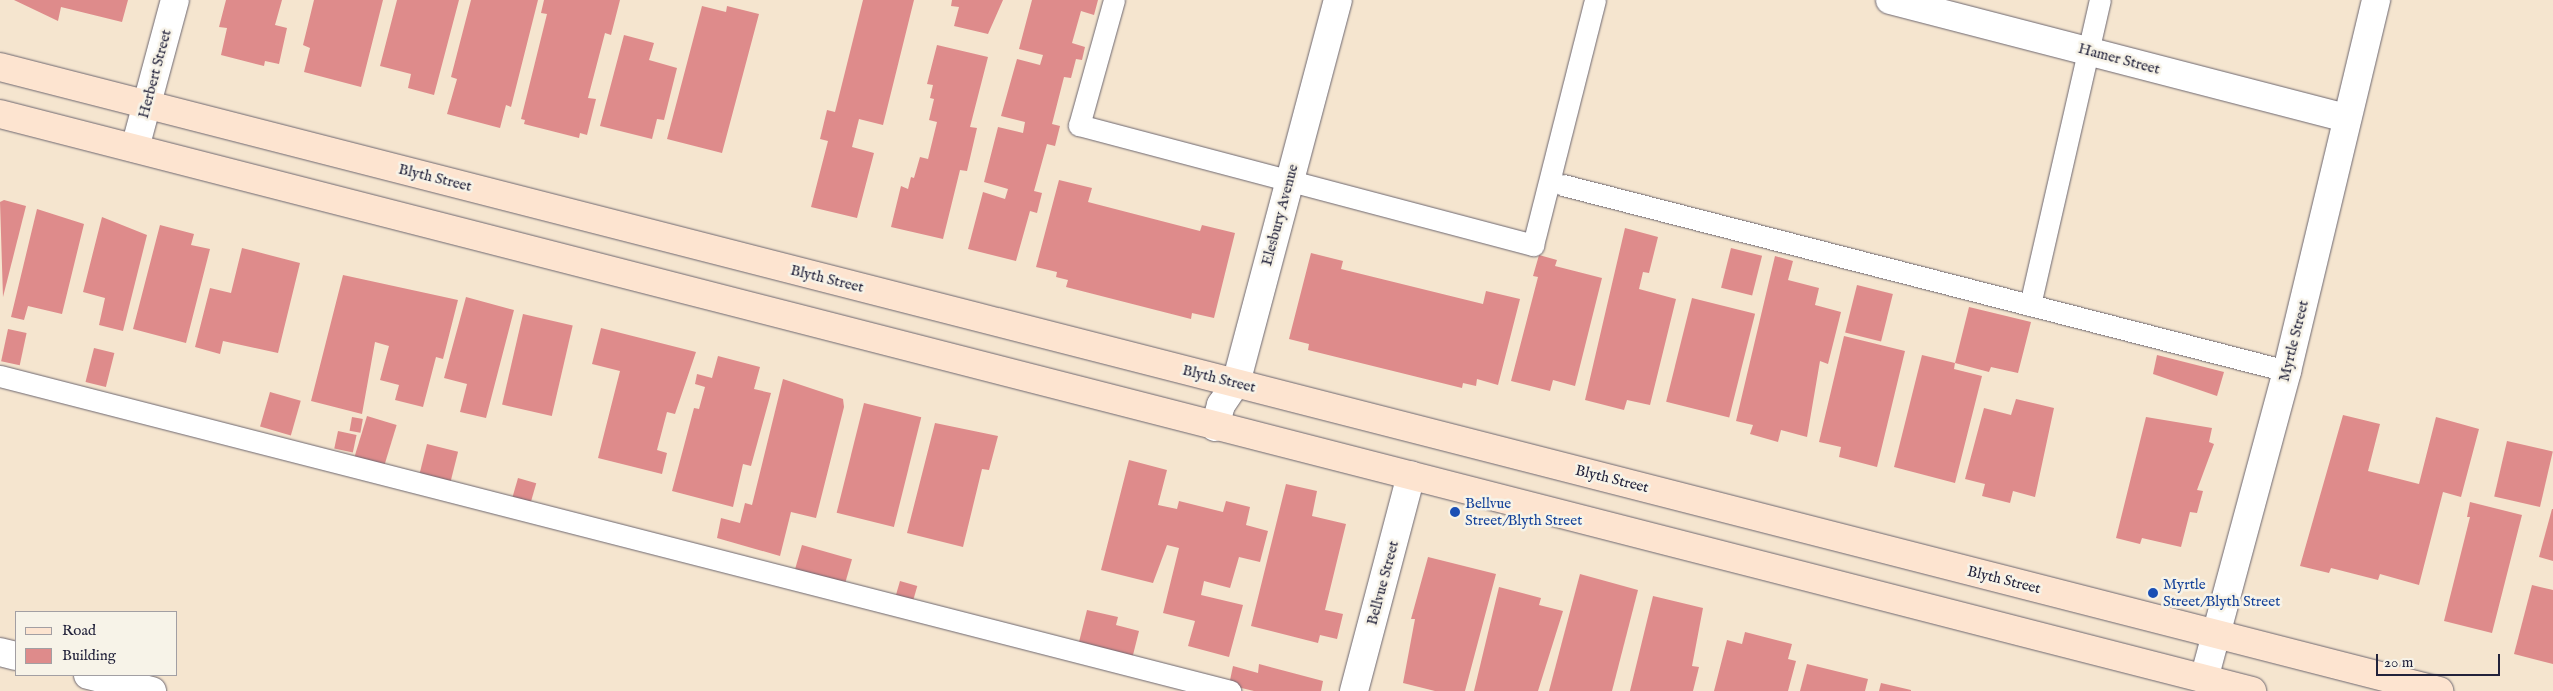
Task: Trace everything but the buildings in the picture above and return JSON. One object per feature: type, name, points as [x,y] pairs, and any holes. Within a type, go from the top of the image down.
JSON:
[{"type":"street","name":"Herbert Street","points":[[135,148],[175,0]]},
{"type":"street","name":"Elesbury Avenue","points":[[1215,427],[1221,405],[1236,384],[1338,0]]},
{"type":"street","name":"Hamer Street","points":[[1890,0],[2348,118]]},
{"type":"street","name":"Myrtle Street","points":[[2204,679],[2287,371],[2376,0]]},
{"type":"street","name":"Blyth Street","points":[[0,67],[2439,691]]},
{"type":"street","points":[[0,114],[1215,427],[1411,475],[2252,691]]},
{"type":"street","name":"Bellvue Street","points":[[1354,691],[1411,475]]},
{"type":"street","points":[[0,652],[15,656]]},
{"type":"street","points":[[92,676],[152,691]]},
{"type":"lane","points":[[1114,0],[1079,126],[1288,184],[1533,245],[1557,184],[1595,0]]},
{"type":"lane","points":[[2030,305],[2100,0]]},
{"type":"lane","points":[[1557,184],[2287,371]]},
{"type":"lane","points":[[0,376],[1230,691]]},
{"type":"place","name":"Bellvue Street/Blyth Street","points":[[1455,512]]},
{"type":"place","name":"Myrtle Street/Blyth Street","points":[[2153,593]]}]
